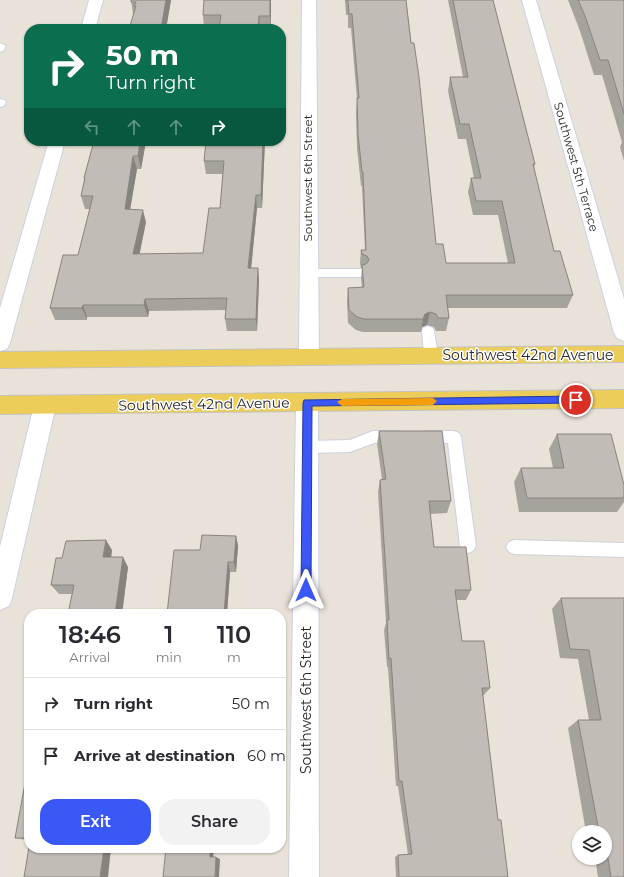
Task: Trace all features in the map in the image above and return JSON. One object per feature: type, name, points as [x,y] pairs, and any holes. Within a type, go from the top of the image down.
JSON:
[{"type":"main road","name":"Southwest 42nd Avenue","points":[[0,360],[624,354]]},
{"type":"main road","name":"Southwest 42nd Avenue","points":[[0,406],[624,399]]},
{"type":"street","points":[[89,24],[96,0]]},
{"type":"street","name":"Southwest 6th Street","points":[[308,0],[308,357]]},
{"type":"street","name":"Southwest 5th Terrace","points":[[529,0],[624,334]]},
{"type":"street","points":[[0,343],[56,146]]},
{"type":"street","name":"Southwest 6th Street","points":[[304,877],[307,403]]},
{"type":"street","points":[[0,598],[45,405]]},
{"type":"lane","points":[[0,46],[0,49]]},
{"type":"lane","points":[[308,273],[361,273]]},
{"type":"lane","points":[[428,332],[431,356]]},
{"type":"lane","points":[[307,447],[350,446],[373,437],[454,437],[468,546]]},
{"type":"lane","points":[[514,548],[624,550]]},
{"type":"building","points":[[131,0],[166,0],[162,24],[131,24],[136,6],[134,6],[136,2],[131,2]]},
{"type":"building","points":[[204,0],[270,0],[270,16],[259,16],[258,24],[220,24],[221,15],[203,15]]},
{"type":"building","points":[[346,0],[406,0],[411,43],[414,43],[419,77],[436,244],[443,244],[446,263],[515,263],[502,201],[476,201],[471,178],[481,178],[469,124],[460,124],[450,77],[468,77],[453,0],[493,0],[535,164],[533,164],[554,251],[560,251],[573,295],[446,295],[449,318],[438,318],[436,314],[430,312],[425,314],[423,319],[364,319],[357,317],[349,310],[348,288],[364,287],[362,265],[366,264],[369,260],[367,256],[362,254],[361,250],[366,250],[363,172],[358,134],[357,98],[359,98],[352,14],[349,14],[348,1]]},
{"type":"building","points":[[578,0],[624,0],[624,114],[608,60],[600,60]]},
{"type":"building","points":[[93,146],[139,146],[138,156],[133,156],[125,209],[143,210],[133,254],[203,253],[209,208],[220,208],[224,161],[204,161],[206,146],[263,146],[261,195],[256,195],[248,268],[258,268],[256,319],[225,319],[227,298],[145,299],[144,305],[83,305],[82,308],[50,308],[63,255],[78,255],[93,196],[81,196]]},
{"type":"building","points":[[379,431],[442,431],[451,501],[429,501],[434,547],[466,547],[471,590],[455,590],[462,641],[484,641],[490,688],[482,688],[498,820],[501,820],[508,877],[399,877],[398,855],[412,854],[402,781],[399,781],[391,658],[389,659],[387,620],[389,620],[380,480],[386,479]]},
{"type":"building","points":[[557,434],[611,434],[624,485],[624,498],[527,498],[521,468],[564,468]]},
{"type":"building","points":[[202,535],[236,536],[234,562],[228,562],[224,609],[168,609],[174,550],[200,550]]},
{"type":"building","points":[[106,540],[103,557],[123,557],[116,609],[69,609],[74,585],[51,585],[56,558],[62,558],[66,541]]},
{"type":"building","points":[[561,598],[624,598],[624,877],[611,877],[609,865],[612,865],[612,825],[598,825],[578,720],[601,720],[589,650],[570,649]]},
{"type":"building","points":[[24,789],[24,838],[15,838]]},
{"type":"building","points":[[28,853],[103,853],[100,877],[24,877]]},
{"type":"building","points":[[165,853],[210,853],[210,857],[216,857],[215,877],[163,877]]},
{"type":"slow traffic","points":[[342,402],[433,401]]},
{"type":"route","points":[[306,590],[307,403],[576,400]]}]
